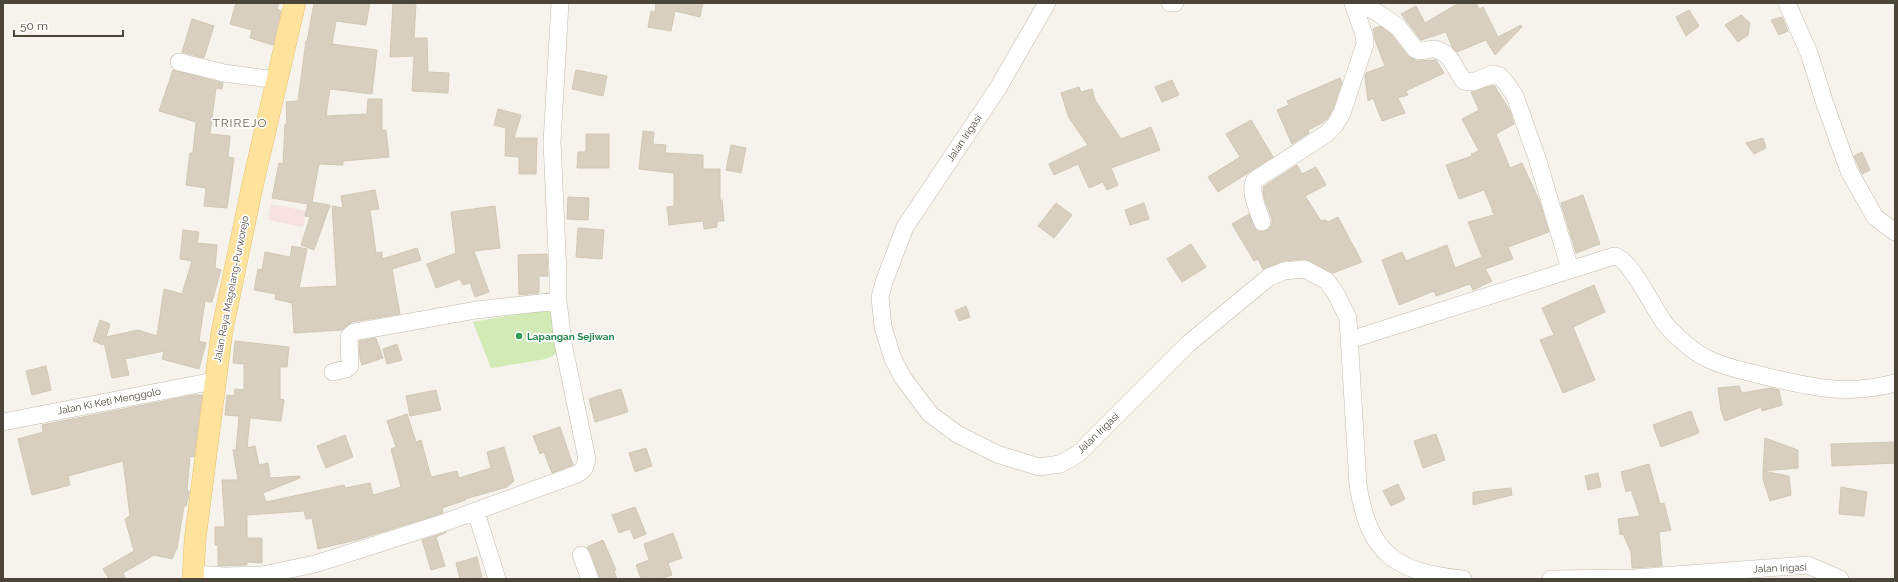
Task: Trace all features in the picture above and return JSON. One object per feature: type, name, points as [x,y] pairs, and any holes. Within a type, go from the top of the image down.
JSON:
[{"type":"main road","name":"Jalan Raya Magelang-Purworejo","points":[[193,576],[195,540],[214,381],[222,331],[242,232],[295,3]]},
{"type":"street","points":[[193,576],[262,575],[286,571],[362,549],[476,512],[577,474],[586,466],[587,458],[563,343],[558,301],[552,142],[560,3]]},
{"type":"street","name":"Jalan Irigasi","points":[[1048,3],[998,88],[904,227],[880,297],[886,340],[903,378],[930,414],[957,434],[997,454],[1038,467],[1060,464],[1078,454],[1188,344],[1269,277],[1293,269],[1310,270],[1322,277],[1331,286],[1347,314],[1350,340],[1358,484],[1360,500],[1371,530],[1382,549],[1391,558],[1413,569],[1446,577],[1463,579]]},
{"type":"street","points":[[1170,3],[1175,3]]},
{"type":"street","points":[[1262,222],[1254,194],[1253,184],[1255,180],[1331,130],[1342,113],[1365,40],[1353,3]]},
{"type":"street","points":[[1359,3],[1398,26],[1416,50],[1433,49],[1443,52],[1451,58],[1464,81],[1473,82],[1493,74],[1500,76],[1506,83],[1515,96],[1537,158],[1570,269]]},
{"type":"street","points":[[1787,3],[1809,53],[1824,101],[1849,170],[1875,217],[1895,232]]},
{"type":"street","points":[[179,62],[224,73],[277,80]]},
{"type":"street","points":[[1350,340],[1614,256],[1621,258],[1645,291],[1665,324],[1698,354],[1720,364],[1804,386],[1828,389],[1863,390],[1895,384]]},
{"type":"street","points":[[333,372],[346,369],[350,366],[349,337],[354,332],[476,310],[558,301]]},
{"type":"street","name":"Jalan Ki Keti Menggolo","points":[[3,422],[214,381]]},
{"type":"street","points":[[476,512],[497,579]]},
{"type":"street","points":[[581,555],[590,579]]},
{"type":"street","name":"Jalan Irigasi","points":[[1551,579],[1634,578],[1808,565],[1840,579]]},
{"type":"shaded area","points":[[271,204],[307,211],[303,227],[268,220]]},
{"type":"green space","name":"Lapangan Sejiwan","points":[[554,308],[562,351],[546,359],[491,368],[473,322]]},
{"type":"building","points":[[236,3],[279,3],[277,9],[281,11],[273,45],[250,38],[252,30],[230,24]]},
{"type":"building","points":[[314,3],[370,3],[366,25],[336,21],[332,44],[377,50],[372,94],[330,89],[326,116],[367,114],[368,99],[382,99],[382,130],[386,130],[389,157],[343,161],[343,165],[319,164],[312,202],[330,205],[314,250],[301,245],[310,217],[305,216],[308,204],[272,198],[279,163],[283,164],[285,124],[287,124],[286,102],[298,101],[306,41]]},
{"type":"building","points":[[393,3],[416,3],[414,38],[427,38],[428,72],[449,73],[448,93],[412,91],[414,56],[390,57]]},
{"type":"building","points":[[656,3],[703,3],[700,17],[675,11],[671,31],[648,27],[651,11],[655,12]]},
{"type":"building","points":[[1459,3],[1476,3],[1479,9],[1483,7],[1498,37],[1521,25],[1522,27],[1495,55],[1486,40],[1457,52],[1452,47],[1446,32],[1421,40],[1401,14],[1416,6],[1425,23]]},
{"type":"building","points":[[1689,10],[1699,26],[1686,36],[1676,17]]},
{"type":"building","points":[[1741,15],[1750,23],[1748,35],[1738,42],[1725,25]]},
{"type":"building","points":[[1782,17],[1788,31],[1779,35],[1771,20]]},
{"type":"building","points":[[192,19],[214,26],[204,58],[182,52]]},
{"type":"building","points":[[1380,26],[1391,34],[1408,56],[1417,61],[1436,60],[1444,73],[1406,91],[1408,95],[1398,98],[1405,113],[1382,121],[1373,98],[1368,101],[1365,77],[1366,73],[1385,66],[1375,40],[1373,29]]},
{"type":"building","points":[[173,70],[223,83],[222,89],[216,88],[210,134],[230,136],[228,157],[234,158],[227,208],[204,206],[206,188],[186,185],[190,153],[193,153],[196,122],[159,111]]},
{"type":"building","points":[[576,70],[607,76],[603,96],[572,89]]},
{"type":"building","points":[[1340,78],[1342,82],[1333,109],[1327,119],[1308,130],[1309,133],[1292,144],[1277,110],[1289,105],[1287,101]]},
{"type":"building","points":[[1172,80],[1179,95],[1162,102],[1155,87]]},
{"type":"building","points":[[1494,85],[1510,111],[1514,124],[1496,134],[1510,168],[1522,163],[1539,200],[1549,232],[1508,247],[1513,259],[1485,269],[1492,281],[1473,290],[1470,284],[1436,296],[1434,291],[1399,305],[1382,260],[1402,252],[1406,261],[1447,245],[1455,268],[1482,257],[1468,222],[1494,215],[1489,201],[1484,190],[1459,199],[1446,165],[1472,156],[1471,154],[1479,151],[1462,119],[1479,110],[1471,92]]},
{"type":"building","points":[[1079,87],[1081,92],[1092,89],[1095,100],[1121,139],[1151,127],[1160,150],[1111,168],[1118,185],[1107,190],[1103,182],[1089,188],[1078,164],[1054,175],[1049,164],[1088,145],[1069,118],[1061,93]]},
{"type":"building","points":[[498,109],[521,115],[514,138],[537,138],[536,174],[519,174],[519,157],[505,156],[506,128],[494,125]]},
{"type":"building","points":[[1251,120],[1273,157],[1218,192],[1208,177],[1240,157],[1226,134]]},
{"type":"building","points":[[643,131],[654,132],[653,144],[666,145],[665,153],[703,155],[703,169],[720,169],[720,200],[722,200],[724,221],[717,221],[717,227],[704,229],[703,221],[669,225],[667,207],[674,206],[674,173],[639,169]]},
{"type":"building","points":[[586,134],[609,134],[609,168],[577,168],[578,152],[586,152]]},
{"type":"building","points":[[1763,138],[1766,148],[1754,154],[1746,143]]},
{"type":"building","points":[[731,145],[746,148],[741,173],[726,170]]},
{"type":"building","points":[[1862,152],[1870,170],[1862,174],[1854,156]]},
{"type":"building","points":[[1297,165],[1302,174],[1316,167],[1326,185],[1305,196],[1321,221],[1325,220],[1328,222],[1338,217],[1362,262],[1333,273],[1304,259],[1283,261],[1263,269],[1258,259],[1254,261],[1232,224],[1249,214],[1256,230],[1260,232],[1269,229],[1272,224],[1272,219],[1264,198],[1263,187]]},
{"type":"building","points":[[375,190],[379,209],[370,210],[376,253],[382,252],[382,259],[417,248],[421,260],[392,269],[400,314],[352,322],[342,330],[294,333],[292,303],[275,299],[276,294],[254,290],[258,269],[262,270],[265,252],[290,257],[292,246],[307,249],[299,288],[337,286],[332,206],[343,208],[341,196]]},
{"type":"building","points":[[1583,195],[1600,244],[1576,253],[1561,203]]},
{"type":"building","points":[[568,197],[589,198],[588,220],[567,219]]},
{"type":"building","points":[[1056,203],[1072,215],[1054,238],[1038,226]]},
{"type":"building","points":[[1144,203],[1149,219],[1130,225],[1125,210]]},
{"type":"building","points":[[495,206],[500,248],[474,251],[489,292],[475,297],[470,283],[463,285],[460,279],[436,288],[427,264],[456,253],[451,212]]},
{"type":"building","points":[[578,228],[604,230],[602,259],[576,257]]},
{"type":"building","points":[[183,230],[199,232],[197,243],[217,245],[215,268],[221,270],[212,302],[205,301],[199,341],[206,343],[199,369],[162,359],[164,351],[125,359],[129,375],[112,378],[104,342],[103,345],[93,341],[100,320],[110,324],[106,337],[138,330],[157,336],[164,289],[182,294],[192,261],[180,259]]},
{"type":"building","points":[[1191,244],[1206,267],[1182,282],[1167,259]]},
{"type":"building","points":[[547,254],[548,276],[539,276],[539,293],[519,295],[518,255]]},
{"type":"building","points":[[1594,285],[1605,312],[1573,327],[1595,380],[1563,393],[1540,340],[1554,335],[1542,308]]},
{"type":"building","points":[[966,306],[970,317],[959,321],[955,311]]},
{"type":"building","points":[[376,338],[383,358],[362,365],[360,359],[359,341]]},
{"type":"building","points":[[235,341],[289,347],[287,367],[280,367],[280,399],[284,400],[281,421],[250,418],[247,448],[255,446],[259,465],[268,463],[270,478],[300,476],[300,478],[263,493],[266,502],[344,485],[345,488],[370,483],[373,495],[401,487],[391,449],[396,447],[387,421],[407,414],[416,442],[421,440],[431,477],[457,471],[459,478],[491,468],[487,452],[504,447],[514,481],[507,487],[465,499],[466,500],[442,508],[443,513],[356,540],[318,549],[312,518],[306,519],[304,511],[247,515],[247,538],[262,538],[262,563],[247,562],[247,565],[218,566],[218,545],[215,545],[215,527],[225,527],[222,480],[238,480],[233,450],[236,450],[239,416],[225,415],[227,395],[234,396],[235,389],[244,390],[244,364],[233,363]]},
{"type":"building","points":[[397,344],[402,360],[387,364],[383,349]]},
{"type":"building","points":[[46,366],[51,390],[32,395],[26,371]]},
{"type":"building","points":[[1739,386],[1742,393],[1771,388],[1779,390],[1782,405],[1762,411],[1761,407],[1725,421],[1721,410],[1718,388]]},
{"type":"building","points":[[621,389],[628,412],[595,422],[589,399]]},
{"type":"building","points":[[436,390],[441,410],[410,416],[406,396]]},
{"type":"building","points":[[194,395],[202,395],[194,457],[190,456],[187,491],[189,491],[189,495],[186,506],[184,506],[177,548],[172,559],[154,555],[123,573],[126,579],[109,579],[103,569],[134,551],[125,519],[130,516],[123,461],[68,476],[70,485],[32,495],[18,439],[43,432],[42,425]]},
{"type":"building","points":[[1691,411],[1699,433],[1661,447],[1653,425]]},
{"type":"building","points":[[560,427],[573,465],[552,473],[544,452],[540,454],[533,436]]},
{"type":"building","points":[[1436,434],[1445,460],[1423,468],[1414,441]]},
{"type":"building","points":[[345,435],[353,457],[326,468],[317,446]]},
{"type":"building","points":[[1765,438],[1798,450],[1798,468],[1763,471]]},
{"type":"building","points":[[1895,442],[1895,463],[1832,466],[1831,444]]},
{"type":"building","points":[[646,448],[652,466],[635,472],[629,453]]},
{"type":"building","points":[[1649,464],[1660,504],[1664,503],[1671,530],[1659,532],[1662,566],[1632,568],[1631,552],[1623,534],[1620,535],[1618,519],[1640,516],[1631,490],[1626,492],[1621,472]]},
{"type":"building","points":[[1763,471],[1789,476],[1791,495],[1770,501],[1763,479]]},
{"type":"building","points":[[1598,473],[1601,487],[1588,490],[1585,476]]},
{"type":"building","points":[[1398,484],[1405,499],[1391,506],[1383,491]]},
{"type":"building","points":[[1841,487],[1867,492],[1864,516],[1839,514]]},
{"type":"building","points":[[1511,488],[1512,495],[1473,505],[1473,492]]},
{"type":"building","points":[[635,507],[646,534],[634,539],[630,529],[619,533],[612,515]]},
{"type":"building","points":[[447,532],[436,537],[445,566],[431,570],[422,540]]},
{"type":"building","points":[[673,533],[682,558],[668,563],[672,575],[660,579],[641,579],[636,565],[649,560],[644,544]]},
{"type":"building","points":[[603,540],[616,570],[614,571],[617,579],[600,579],[590,551],[587,547]]},
{"type":"building","points":[[477,557],[482,577],[460,579],[456,563]]},
{"type":"place","name":"Lapangan Sejiwan","points":[[519,336]]},
{"type":"district","name":"TRIREJO","points":[[240,123]]}]
